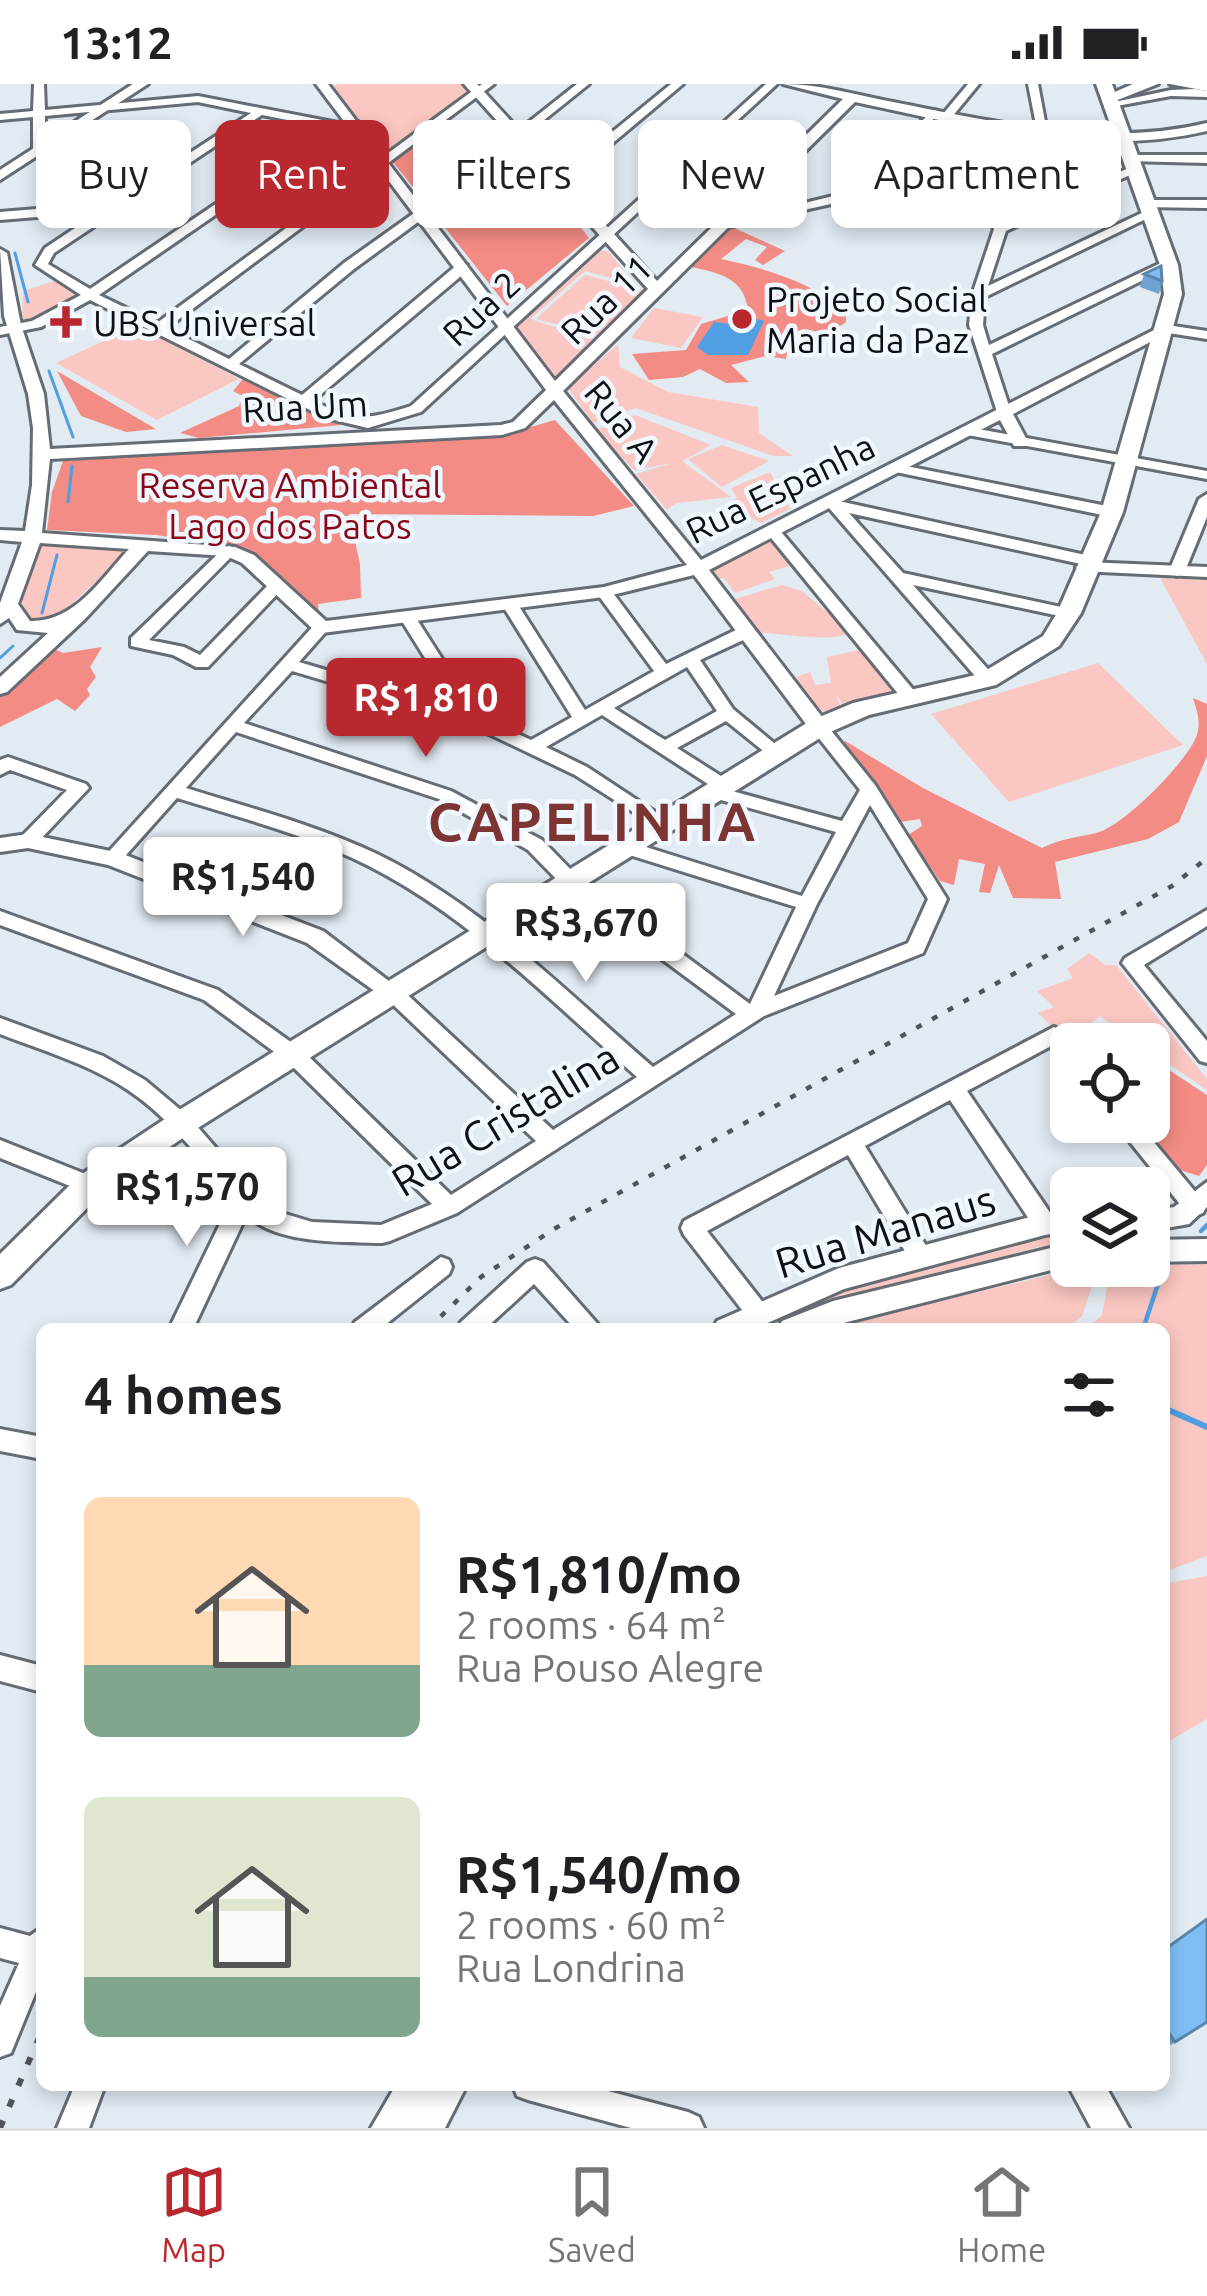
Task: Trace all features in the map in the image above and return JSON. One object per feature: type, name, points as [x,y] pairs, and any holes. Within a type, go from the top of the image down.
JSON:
[{"type":"highway","points":[[1109,95],[1149,84]]},
{"type":"highway","points":[[1179,84],[1203,88]]},
{"type":"main road","points":[[0,1274],[90,1185],[182,1123],[819,727],[910,697],[988,680],[1051,641],[1069,613],[1112,512],[1123,461],[1167,329],[1173,294],[1169,265],[1109,95]]},
{"type":"street","points":[[39,84],[39,120]]},
{"type":"street","name":"Rua A","points":[[322,84],[343,120]]},
{"type":"street","points":[[538,120],[584,84]]},
{"type":"street","points":[[614,137],[678,84]]},
{"type":"street","name":"Rua 2","points":[[375,426],[416,409],[772,84]]},
{"type":"street","points":[[789,84],[829,88],[852,97],[974,120]]},
{"type":"street","points":[[933,120],[974,84]]},
{"type":"street","points":[[1033,84],[1041,120]]},
{"type":"street","points":[[88,120],[138,85]]},
{"type":"street","points":[[389,159],[479,87],[506,120]]},
{"type":"street","points":[[1109,95],[1142,102],[1203,88]]},
{"type":"street","name":"Rua 11","points":[[807,142],[852,97]]},
{"type":"street","points":[[0,117],[198,99],[321,120]]},
{"type":"street","points":[[191,157],[262,110]]},
{"type":"street","points":[[1123,135],[1172,136],[1207,127]]},
{"type":"street","points":[[0,176],[36,153]]},
{"type":"street","points":[[1020,442],[1004,412],[976,325],[979,295],[1000,229],[1133,164],[1207,159]]},
{"type":"street","name":"Rua A","points":[[389,170],[413,203]]},
{"type":"street","points":[[979,295],[1148,209],[1207,204]]},
{"type":"street","points":[[7,330],[36,324],[90,295],[215,211]]},
{"type":"street","points":[[0,216],[36,213]]},
{"type":"street","points":[[230,364],[413,220]]},
{"type":"street","points":[[83,228],[49,250],[41,266],[331,415],[375,426]]},
{"type":"street","points":[[157,329],[295,228]]},
{"type":"street","name":"Rua A","points":[[432,228],[505,329],[698,568]]},
{"type":"street","points":[[601,228],[658,291]]},
{"type":"street","name":"Rua 11","points":[[555,391],[720,228]]},
{"type":"street","points":[[0,253],[7,330],[38,400],[45,454],[31,537],[5,611],[24,626],[52,627],[78,615]]},
{"type":"street","points":[[985,353],[1169,265]]},
{"type":"street","points":[[304,400],[462,268]]},
{"type":"street","points":[[1167,329],[1207,335]]},
{"type":"street","name":"Rua Espanha","points":[[322,627],[604,592],[698,568],[833,505],[1167,329]]},
{"type":"street","points":[[531,418],[555,391]]},
{"type":"street","name":"Rua Um","points":[[45,454],[375,426],[502,430],[531,418],[576,417]]},
{"type":"street","points":[[968,431],[1207,475]]},
{"type":"street","points":[[896,468],[1112,512]]},
{"type":"street","points":[[1177,571],[1207,499]]},
{"type":"street","points":[[833,505],[1088,564],[1207,572]]},
{"type":"street","points":[[833,505],[988,680]]},
{"type":"street","points":[[772,530],[910,697]]},
{"type":"street","points":[[0,535],[229,551],[248,559],[322,627],[112,858]]},
{"type":"street","points":[[0,688],[144,544]]},
{"type":"street","points":[[229,551],[137,642],[178,651],[202,663],[276,586]]},
{"type":"street","name":"Rua Cristalina","points":[[0,1026],[96,1061],[138,1086],[182,1123],[262,1216],[312,1231],[382,1234],[449,1208],[754,1013],[916,948],[934,914],[938,899],[933,885],[869,789],[698,568]]},
{"type":"street","points":[[897,577],[1069,613]]},
{"type":"street","points":[[604,592],[663,672]]},
{"type":"street","points":[[508,604],[582,719]]},
{"type":"street","points":[[407,618],[472,719]]},
{"type":"street","points":[[533,747],[663,672],[746,632]]},
{"type":"street","points":[[690,658],[727,713],[777,753]]},
{"type":"street","points":[[288,664],[472,719],[581,771],[666,825]]},
{"type":"street","points":[[602,708],[721,790],[847,829]]},
{"type":"street","points":[[664,748],[727,713]]},
{"type":"street","points":[[232,725],[445,795],[535,845],[570,881],[754,1013],[869,789]]},
{"type":"street","points":[[4,766],[80,788],[28,841]]},
{"type":"street","points":[[173,790],[340,846],[380,865],[485,935],[652,1078]]},
{"type":"street","points":[[0,845],[28,841],[112,858],[314,938],[391,991],[550,1141]]},
{"type":"street","points":[[630,848],[807,904]]},
{"type":"street","points":[[1207,917],[1132,963],[1207,1055]]},
{"type":"street","points":[[0,918],[211,995],[295,1056],[449,1208]]},
{"type":"street","points":[[757,1312],[692,1228],[1050,1037]]},
{"type":"street","points":[[955,1090],[1050,1212]]},
{"type":"street","points":[[1145,1143],[1201,1200],[1180,1217],[1170,1218]]},
{"type":"street","points":[[853,1145],[920,1256]]},
{"type":"street","points":[[0,1149],[90,1185]]},
{"type":"street","points":[[184,1323],[245,1195]]},
{"type":"street","name":"Rua Manaus","points":[[737,1323],[839,1279],[1050,1224]]},
{"type":"street","points":[[1170,1251],[1207,1250]]},
{"type":"street","points":[[805,1323],[832,1312],[1050,1258]]},
{"type":"street","points":[[370,1323],[441,1267]]},
{"type":"street","points":[[476,1323],[535,1269],[584,1323]]},
{"type":"street","points":[[0,1440],[36,1447]]},
{"type":"street","points":[[0,1668],[36,1677]]},
{"type":"street","points":[[0,1943],[36,1948]]},
{"type":"street","points":[[0,2042],[36,1957]]},
{"type":"street","points":[[73,2128],[88,2091]]},
{"type":"street","points":[[389,2128],[413,2091]]},
{"type":"street","points":[[425,2128],[447,2091]]},
{"type":"street","points":[[550,2091],[688,2128]]},
{"type":"street","points":[[1089,2091],[1111,2128]]},
{"type":"shaded area","points":[[465,84],[470,91],[431,120],[413,120],[413,133],[389,151],[389,120],[356,120],[329,87]]},
{"type":"shaded area","points":[[600,250],[609,252],[635,285],[585,271],[530,319],[597,340],[556,379],[514,330]]},
{"type":"shaded area","points":[[585,275],[648,291],[600,336],[536,319]]},
{"type":"shaded area","points":[[54,281],[87,295],[41,321],[22,325],[23,291]]},
{"type":"shaded area","points":[[654,308],[703,317],[681,348],[631,338]]},
{"type":"shaded area","points":[[138,325],[239,379],[157,420],[56,363]]},
{"type":"shaded area","points":[[618,344],[620,367],[668,392],[758,407],[759,433],[793,456],[773,456],[636,408],[593,423],[568,388]]},
{"type":"shaded area","points":[[635,415],[711,445],[682,461],[731,497],[676,503],[667,510],[636,474],[672,463],[634,470],[596,430]]},
{"type":"shaded area","points":[[722,445],[769,461],[722,487],[688,459]]},
{"type":"shaded area","points":[[770,472],[790,509],[760,523],[727,503],[737,498],[731,488]]},
{"type":"shaded area","points":[[772,538],[797,564],[769,572],[775,579],[735,593],[724,578],[715,580],[712,571]]},
{"type":"shaded area","points":[[45,543],[123,548],[125,554],[60,615],[31,621],[19,612],[38,548]]},
{"type":"shaded area","points":[[1160,578],[1207,580],[1207,664]]},
{"type":"shaded area","points":[[782,585],[802,591],[852,633],[817,637],[757,633],[728,601]]},
{"type":"shaded area","points":[[864,649],[901,691],[843,706],[836,693],[841,709],[823,711],[810,706],[789,680],[810,672],[815,685],[831,683],[827,657]]},
{"type":"shaded area","points":[[1098,663],[1183,745],[1009,802],[931,714]]},
{"type":"shaded area","points":[[1089,953],[1105,965],[1116,965],[1162,1023],[1110,1023],[1100,1016],[1092,1023],[1050,1024],[1038,1013],[1054,1007],[1037,991],[1073,978],[1067,969]]},
{"type":"shaded area","points":[[1170,1033],[1207,1079],[1207,1090],[1170,1064]]},
{"type":"shaded area","points":[[1050,1236],[1050,1247],[833,1304],[792,1323],[756,1323],[903,1268],[992,1245]]},
{"type":"shaded area","points":[[1207,1264],[1207,1556],[1170,1570],[1170,1323],[1093,1323],[1102,1315],[1107,1287],[1170,1287],[1170,1265]]},
{"type":"shaded area","points":[[1050,1275],[1050,1287],[1092,1287],[1082,1316],[1073,1323],[847,1323]]},
{"type":"shaded area","points":[[1207,1576],[1207,1719],[1170,1741],[1170,1583]]},
{"type":"green space","points":[[413,147],[413,187],[393,162]]},
{"type":"green space","points":[[445,228],[581,228],[589,238],[507,306]]},
{"type":"green space","points":[[728,228],[734,228],[785,251],[763,265],[755,260],[767,247],[746,239],[721,259],[771,272],[816,291],[846,309],[846,322],[829,334],[803,329],[790,337],[786,359],[766,356],[731,365],[749,382],[726,383],[700,369],[683,377],[649,380],[632,354],[686,350],[701,324],[748,310],[735,283],[691,267]]},
{"type":"green space","points":[[216,361],[342,425],[199,438],[180,433],[239,406],[243,396],[233,391],[243,379]]},
{"type":"green space","points":[[57,371],[156,429],[126,432],[81,416]]},
{"type":"green space","name":"Reserva Ambiental Lago dos Patos","points":[[555,420],[634,506],[593,516],[349,514],[360,564],[361,598],[318,604],[319,616],[248,549],[156,535],[47,530],[52,492],[63,461],[503,435]]},
{"type":"green space","points":[[50,647],[63,653],[102,647],[90,667],[96,677],[87,689],[90,695],[75,711],[57,699],[0,727],[0,694]]},
{"type":"green space","points":[[1193,698],[1207,704],[1207,756],[1179,822],[1148,839],[1055,862],[1061,899],[1013,898],[999,865],[990,893],[979,892],[985,864],[959,859],[954,885],[940,881],[908,835],[922,826],[920,819],[900,822],[840,745],[845,741],[923,788],[1042,848],[1108,828],[1153,792],[1197,735]]},
{"type":"green space","points":[[1170,1071],[1207,1095],[1207,1165],[1199,1176],[1167,1166],[1149,1143],[1170,1143]]},
{"type":"water","points":[[757,319],[764,321],[748,355],[708,355],[697,347],[714,322],[748,326]]},
{"type":"building","points":[[1161,266],[1162,281],[1144,274]]},
{"type":"building","points":[[323,838],[338,844],[296,882],[289,874]]},
{"type":"building","points":[[1207,1919],[1207,2022],[1175,2042],[1170,2035],[1170,1946]]},
{"type":"waterway","points":[[15,253],[28,302]]},
{"type":"waterway","points":[[49,371],[73,437]]},
{"type":"waterway","points":[[68,502],[72,466]]},
{"type":"waterway","points":[[42,613],[57,555]]},
{"type":"waterway","points":[[0,658],[13,646]]},
{"type":"waterway","points":[[1201,1231],[1207,1225]]},
{"type":"waterway","points":[[1145,1323],[1157,1287]]},
{"type":"waterway","points":[[1170,1411],[1207,1427]]},
{"type":"railway","points":[[434,1323],[481,1277],[554,1229],[1172,886],[1207,858]]},
{"type":"railway","points":[[0,2128],[36,2045]]},
{"type":"place","name":"Projeto Social Maria da Paz","points":[[742,319]]},
{"type":"place","name":"UBS Universal","points":[[66,322]]},
{"type":"district","name":"CAPELINHA","points":[[593,821]]}]
